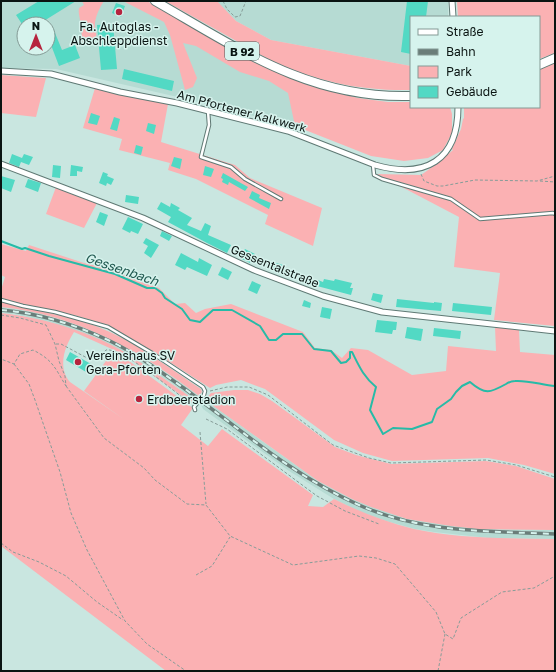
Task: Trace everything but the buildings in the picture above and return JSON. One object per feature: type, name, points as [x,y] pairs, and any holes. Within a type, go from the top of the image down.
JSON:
[{"type":"main road","name":"B 92","points":[[155,1],[270,66],[294,76],[335,89],[354,93],[374,96],[410,96]]},
{"type":"main road","points":[[540,65],[555,58]]},
{"type":"street","points":[[452,1],[453,16]]},
{"type":"street","name":"Am Pfortener Kalkwerk","points":[[1,71],[51,74],[120,92],[177,103],[288,131],[389,169],[407,170],[420,168],[439,160],[447,152],[452,142],[457,128],[458,108]]},
{"type":"street","name":"Gessentalstraße","points":[[1,164],[143,218],[254,270],[323,296],[382,312],[555,331]]},
{"type":"lane","points":[[208,111],[208,125],[201,157],[231,167],[245,180],[281,199]]},
{"type":"lane","points":[[373,164],[374,175],[382,180],[451,199],[480,219],[553,212],[555,214]]},
{"type":"lane","points":[[1,300],[55,312],[108,327],[203,387],[205,391],[204,396],[195,408]]},
{"type":"path","points":[[223,1],[227,9],[235,17],[240,16],[246,1]]},
{"type":"path","points":[[420,168],[420,173],[424,181],[437,186],[475,180],[555,182]]},
{"type":"path","points":[[537,181],[555,176]]},
{"type":"path","points":[[1,315],[46,325],[55,344],[59,361],[65,376],[66,386]]},
{"type":"path","points":[[55,344],[61,344],[89,360],[99,357],[106,350],[114,350],[144,369],[195,408]]},
{"type":"path","points":[[14,364],[20,354],[33,350],[45,356],[53,364],[66,386],[104,438],[144,468],[155,480],[187,504],[206,505]]},
{"type":"path","points":[[1,358],[14,364],[29,384],[60,472],[71,513],[87,550],[125,621]]},
{"type":"path","points":[[205,391],[227,387],[249,387],[268,395],[333,445],[369,458],[391,463],[486,460],[516,465],[555,477]]},
{"type":"path","points":[[206,420],[227,430],[317,496],[345,511],[380,524]]},
{"type":"path","points":[[200,432],[206,505],[230,536],[293,565],[360,556],[376,558],[395,564],[436,612],[445,634],[438,671]]},
{"type":"path","points":[[196,575],[212,566],[230,536]]},
{"type":"path","points":[[1,543],[13,552],[39,562],[66,576],[97,602],[125,621],[147,644],[186,671]]},
{"type":"path","points":[[445,634],[453,639],[461,618],[502,592],[534,588],[555,576]]},
{"type":"shaded area","points":[[1,1],[128,1],[299,85],[295,126],[169,95],[56,69],[1,68]]},
{"type":"shaded area","points":[[216,1],[448,1],[448,16],[410,16],[410,66],[271,40],[236,21]]},
{"type":"shaded area","points":[[1,307],[35,312],[79,325],[130,349],[177,380],[318,481],[352,499],[407,519],[478,529],[555,530],[555,539],[489,538],[434,532],[415,529],[360,512],[334,499],[289,471],[203,409],[201,405],[174,385],[129,355],[100,340],[53,323],[14,314],[1,313]]},
{"type":"green space","points":[[82,1],[104,1],[98,11],[95,26],[96,36],[94,42],[83,44],[79,12],[79,8],[84,5]]},
{"type":"green space","points":[[123,1],[147,1],[254,62],[308,85],[358,98],[388,102],[410,102],[410,108],[450,108],[452,114],[452,133],[443,150],[428,158],[404,161],[371,156],[295,126],[288,93],[269,81],[240,72],[196,46],[183,43],[197,78],[193,87],[185,90],[170,35],[164,22]]},
{"type":"green space","points":[[165,1],[217,1],[236,21],[271,40],[410,66],[410,90],[375,89],[340,84],[306,75],[272,61]]},
{"type":"green space","points":[[457,1],[555,1],[555,53],[540,59],[540,16],[458,16]]},
{"type":"green space","points":[[555,62],[555,326],[494,320],[500,273],[454,267],[459,217],[377,174],[421,175],[438,163],[453,150],[452,149],[464,118],[464,108],[540,108],[540,70]]},
{"type":"green space","points":[[1,75],[46,78],[36,117],[1,113]]},
{"type":"green space","points":[[95,88],[168,104],[161,142],[235,165],[250,178],[322,208],[313,246],[265,224],[268,215],[196,179],[168,170],[170,163],[119,150],[122,139],[83,128]]},
{"type":"green space","points":[[56,187],[97,203],[84,228],[46,214]]},
{"type":"green space","points":[[1,244],[26,251],[29,245],[84,263],[114,270],[159,288],[175,304],[185,303],[196,313],[205,309],[231,304],[303,332],[315,348],[331,350],[342,358],[351,348],[368,350],[412,375],[446,371],[448,346],[496,351],[495,327],[519,330],[520,352],[555,355],[555,474],[524,465],[488,458],[392,461],[363,453],[334,440],[265,389],[241,380],[216,385],[210,388],[154,352],[108,325],[74,315],[1,298],[1,290],[5,277],[1,275]]},
{"type":"green space","points":[[1,301],[70,318],[110,332],[134,344],[201,389],[202,392],[199,396],[153,364],[106,337],[56,318],[29,311],[1,307]]},
{"type":"green space","points":[[1,313],[35,318],[68,327],[101,340],[131,356],[196,401],[192,403],[123,354],[74,332],[65,350],[63,363],[64,370],[70,382],[125,420],[84,391],[114,350],[193,408],[181,425],[208,446],[222,429],[313,495],[308,506],[323,507],[334,499],[383,520],[414,529],[449,535],[555,539],[555,671],[166,671],[1,546]]},
{"type":"green space","points":[[248,390],[260,394],[272,401],[335,447],[356,455],[391,464],[486,461],[516,466],[555,479],[555,530],[478,529],[451,526],[407,519],[352,499],[318,481],[205,400],[211,393]]},
{"type":"waterway","name":"Gessenbach","points":[[1,241],[22,249],[25,248],[115,274],[147,288],[155,288],[162,293],[165,298],[182,309],[190,320],[200,322],[213,310],[232,310],[260,326],[269,340],[276,340],[283,334],[302,334],[314,349],[331,351],[341,363],[346,362],[350,358],[350,352],[352,352],[365,375],[376,387],[370,410],[383,434],[393,428],[412,429],[432,422],[437,409],[451,399],[462,386],[470,382],[484,391],[492,391],[514,381],[525,381],[555,386]]},
{"type":"railway","points":[[1,310],[29,314],[57,321],[84,330],[120,346],[167,376],[291,467],[335,494],[359,505],[382,514],[431,526],[480,531],[555,534]]},
{"type":"place","name":"Fa. Autoglas - Abschleppdienst","points":[[119,12]]},
{"type":"place","name":"Vereinshaus SV Gera-Pforten","points":[[78,362]]},
{"type":"place","name":"Erdbeerstadion","points":[[139,399]]}]
